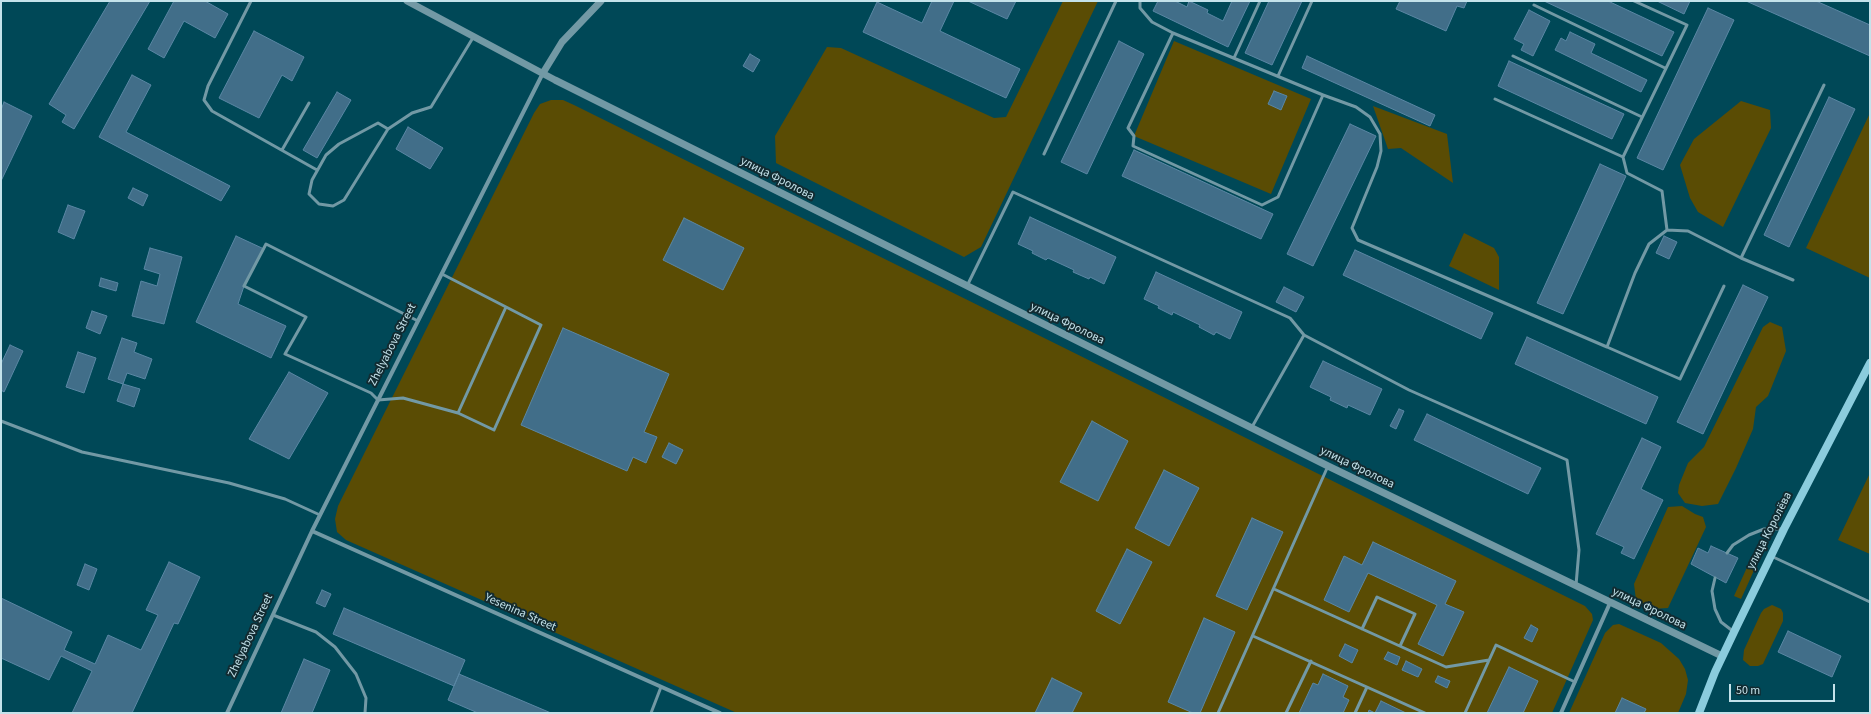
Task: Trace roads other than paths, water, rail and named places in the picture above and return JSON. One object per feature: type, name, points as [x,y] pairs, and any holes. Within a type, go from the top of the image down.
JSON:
[{"type":"main road","name":"улица Королёва","points":[[1700,713],[1722,656],[1784,529],[1870,362]]},
{"type":"street","name":"улица Фролова","points":[[407,1],[543,73],[1328,466],[1722,656]]},
{"type":"street","name":"Zhelyabova Street","points":[[227,713],[312,531],[543,73],[562,42],[601,1]]},
{"type":"street","name":"Yesenina Street","points":[[312,531],[720,713]]},
{"type":"street","points":[[1561,713],[1610,603]]},
{"type":"lane","points":[[251,1],[208,86],[204,100],[212,111],[317,170]]},
{"type":"lane","points":[[1044,154],[1116,1]]},
{"type":"lane","points":[[1140,1],[1140,8],[1152,22],[1172,33],[1356,107],[1370,118],[1380,134],[1381,152],[1377,167],[1352,228],[1358,240],[1680,379],[1724,286]]},
{"type":"lane","points":[[1234,58],[1260,1]]},
{"type":"lane","points":[[1278,76],[1312,1]]},
{"type":"lane","points":[[1634,1],[1688,25],[1665,68],[1623,157],[1627,174],[1662,191],[1667,230]]},
{"type":"lane","points":[[1534,5],[1665,68]]},
{"type":"lane","points":[[1172,33],[1128,128],[1134,136],[1133,146],[1262,204],[1278,197],[1323,95]]},
{"type":"lane","points":[[388,129],[378,123],[339,144],[326,155],[317,170],[312,180],[309,194],[319,204],[333,206],[344,200],[388,129],[412,114],[431,107],[474,36]]},
{"type":"lane","points":[[1513,56],[1642,117]]},
{"type":"lane","points":[[1741,258],[1824,85]]},
{"type":"lane","points":[[1494,99],[1623,157]]},
{"type":"lane","points":[[282,150],[309,103]]},
{"type":"lane","points":[[967,286],[1013,192],[1290,318],[1304,335],[1409,390],[1567,460],[1579,550],[1576,585]]},
{"type":"lane","points":[[1607,347],[1635,273],[1649,244],[1667,230],[1688,231],[1741,258],[1793,280]]},
{"type":"lane","points":[[418,321],[266,244],[244,286],[306,317],[285,354],[371,393],[378,400],[403,398],[458,413],[494,430],[541,325],[442,274]]},
{"type":"lane","points":[[458,413],[506,307]]},
{"type":"lane","points":[[1252,427],[1304,335]]},
{"type":"lane","points":[[1,421],[82,452],[229,483],[285,498],[320,515]]},
{"type":"lane","points":[[1218,713],[1328,466]]},
{"type":"lane","points":[[1727,553],[1733,545],[1749,535],[1764,529],[1784,529]]},
{"type":"lane","points":[[1771,556],[1870,602]]},
{"type":"lane","points":[[1715,578],[1712,591],[1715,609],[1721,622],[1734,632]]},
{"type":"lane","points":[[1274,589],[1446,667],[1489,660]]},
{"type":"lane","points":[[1362,629],[1377,597],[1402,608],[1415,614],[1400,646]]},
{"type":"lane","points":[[274,615],[316,632],[335,647],[356,674],[366,698],[365,713]]},
{"type":"lane","points":[[1253,636],[1425,713]]},
{"type":"lane","points":[[1465,713],[1496,645],[1575,682]]},
{"type":"lane","points":[[1286,713],[1311,661]]},
{"type":"lane","points":[[650,713],[661,687]]},
{"type":"lane","points":[[1355,713],[1367,687]]}]
